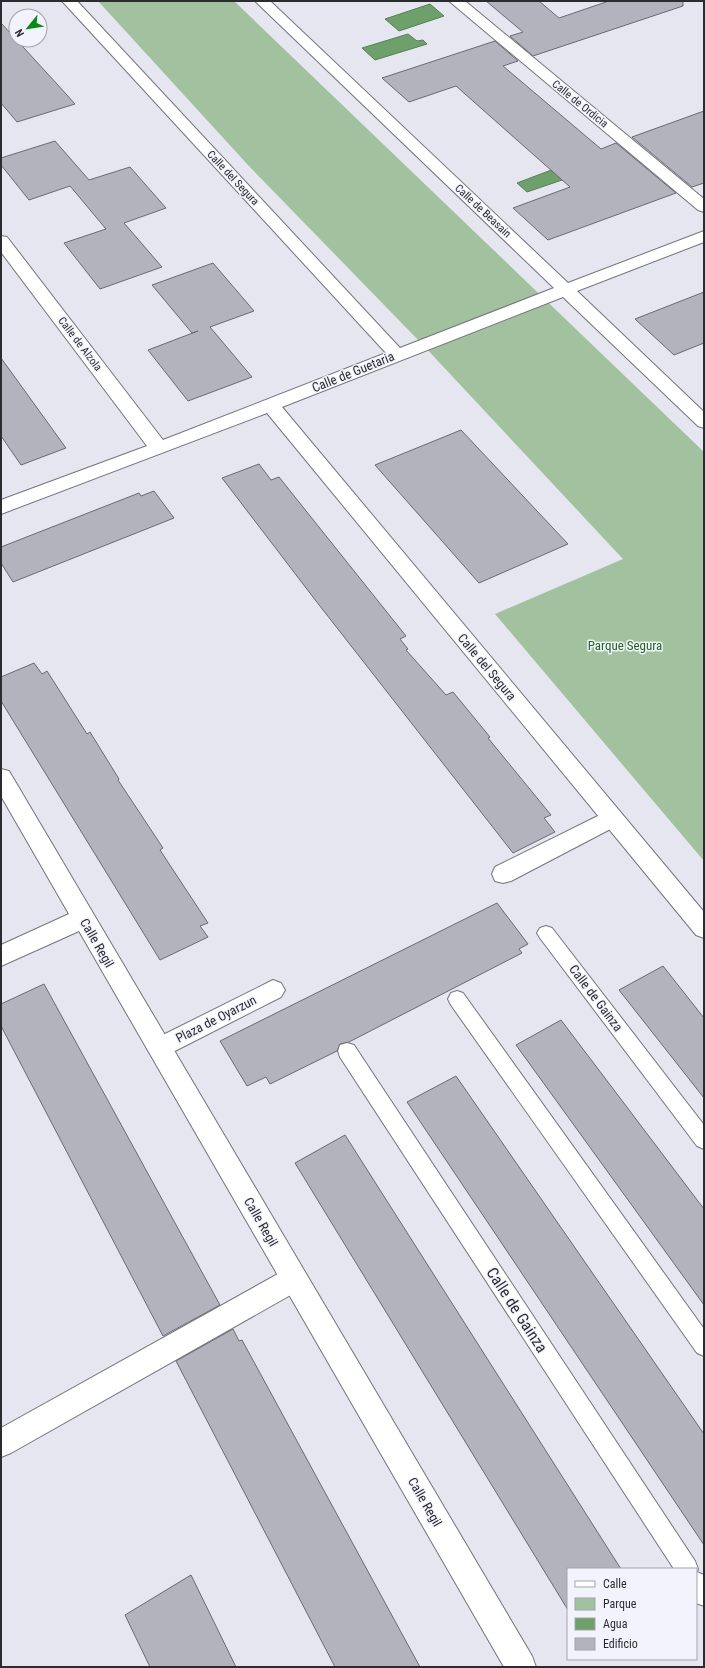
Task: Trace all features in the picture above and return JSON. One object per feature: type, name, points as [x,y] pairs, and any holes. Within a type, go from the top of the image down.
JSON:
[{"type":"street","name":"Calle del Segura","points":[[69,1],[397,355]]},
{"type":"street","name":"Calle de Beasain","points":[[262,1],[704,422]]},
{"type":"street","name":"Calle de Ordicia","points":[[456,1],[704,207]]},
{"type":"street","name":"Calle de Guetaria","points":[[1,507],[159,448],[704,236]]},
{"type":"street","name":"Calle de Alzola","points":[[1,241],[159,448]]},
{"type":"street","name":"Calle del Segura","points":[[270,405],[704,928]]},
{"type":"street","name":"Calle Regil","points":[[1,777],[521,1667]]},
{"type":"street","points":[[503,874],[612,818]]},
{"type":"street","points":[[1,956],[83,918]]},
{"type":"street","name":"Plaza de Oyarzun","points":[[159,1048],[273,990]]},
{"type":"street","points":[[1,1443],[294,1279]]},
{"type":"lane","name":"Calle de Gainza","points":[[546,932],[704,1140]]},
{"type":"lane","points":[[456,999],[704,1346]]},
{"type":"lane","name":"Calle de Gainza","points":[[347,1051],[686,1568]]},
{"type":"lane","points":[[697,1584],[704,1595]]},
{"type":"green space","name":"Parque Segura","points":[[98,1],[234,1],[704,452],[704,861],[495,614],[623,559],[423,345],[248,165]]},
{"type":"water","points":[[430,4],[444,16],[399,31],[385,19]]},
{"type":"water","points":[[408,34],[417,41],[423,40],[427,44],[375,60],[362,48]]},
{"type":"water","points":[[554,169],[565,179],[527,192],[517,183]]},
{"type":"building","points":[[486,1],[539,1],[559,18],[609,1],[683,1],[683,6],[533,56],[510,36],[523,32]]},
{"type":"building","points":[[1,23],[8,31],[8,48],[24,48],[75,104],[17,122],[1,103]]},
{"type":"building","points":[[495,41],[518,61],[503,66],[601,149],[616,143],[676,193],[548,240],[513,208],[570,187],[456,86],[409,102],[382,78]]},
{"type":"building","points":[[704,111],[704,183],[692,187],[632,137]]},
{"type":"building","points":[[55,141],[89,180],[130,167],[166,208],[124,223],[162,267],[100,289],[64,243],[106,229],[70,186],[29,200],[1,165],[1,158]]},
{"type":"building","points":[[213,263],[254,311],[210,327],[252,377],[188,401],[148,350],[198,331],[192,333],[152,285]]},
{"type":"building","points":[[704,292],[704,343],[674,355],[635,319]]},
{"type":"building","points":[[1,358],[66,448],[21,465],[1,436]]},
{"type":"building","points":[[461,430],[568,544],[479,583],[375,465]]},
{"type":"building","points":[[259,464],[271,480],[279,477],[406,636],[400,639],[408,649],[406,650],[446,695],[453,692],[490,737],[488,738],[551,815],[544,818],[555,832],[513,853],[222,478]]},
{"type":"building","points":[[154,491],[174,518],[13,582],[1,563],[1,547],[139,493],[141,496]]},
{"type":"building","points":[[34,663],[42,674],[47,671],[87,734],[90,732],[119,779],[118,780],[163,848],[160,850],[208,923],[200,926],[208,937],[160,960],[1,701],[1,677]]},
{"type":"building","points":[[497,903],[528,944],[519,949],[522,953],[349,1042],[340,1044],[337,1051],[270,1084],[266,1077],[247,1086],[220,1041]]},
{"type":"building","points":[[663,966],[704,1018],[704,1098],[619,990]]},
{"type":"building","points":[[44,984],[220,1305],[163,1336],[1,1026],[1,1004]]},
{"type":"building","points":[[561,1020],[704,1209],[704,1305],[516,1045]]},
{"type":"building","points":[[456,1076],[704,1434],[704,1545],[407,1102]]},
{"type":"building","points":[[345,1135],[620,1568],[567,1568],[567,1608],[295,1163]]},
{"type":"building","points":[[233,1329],[239,1341],[242,1340],[420,1667],[335,1667],[176,1361]]},
{"type":"building","points":[[191,1575],[236,1667],[150,1667],[125,1615]]}]
